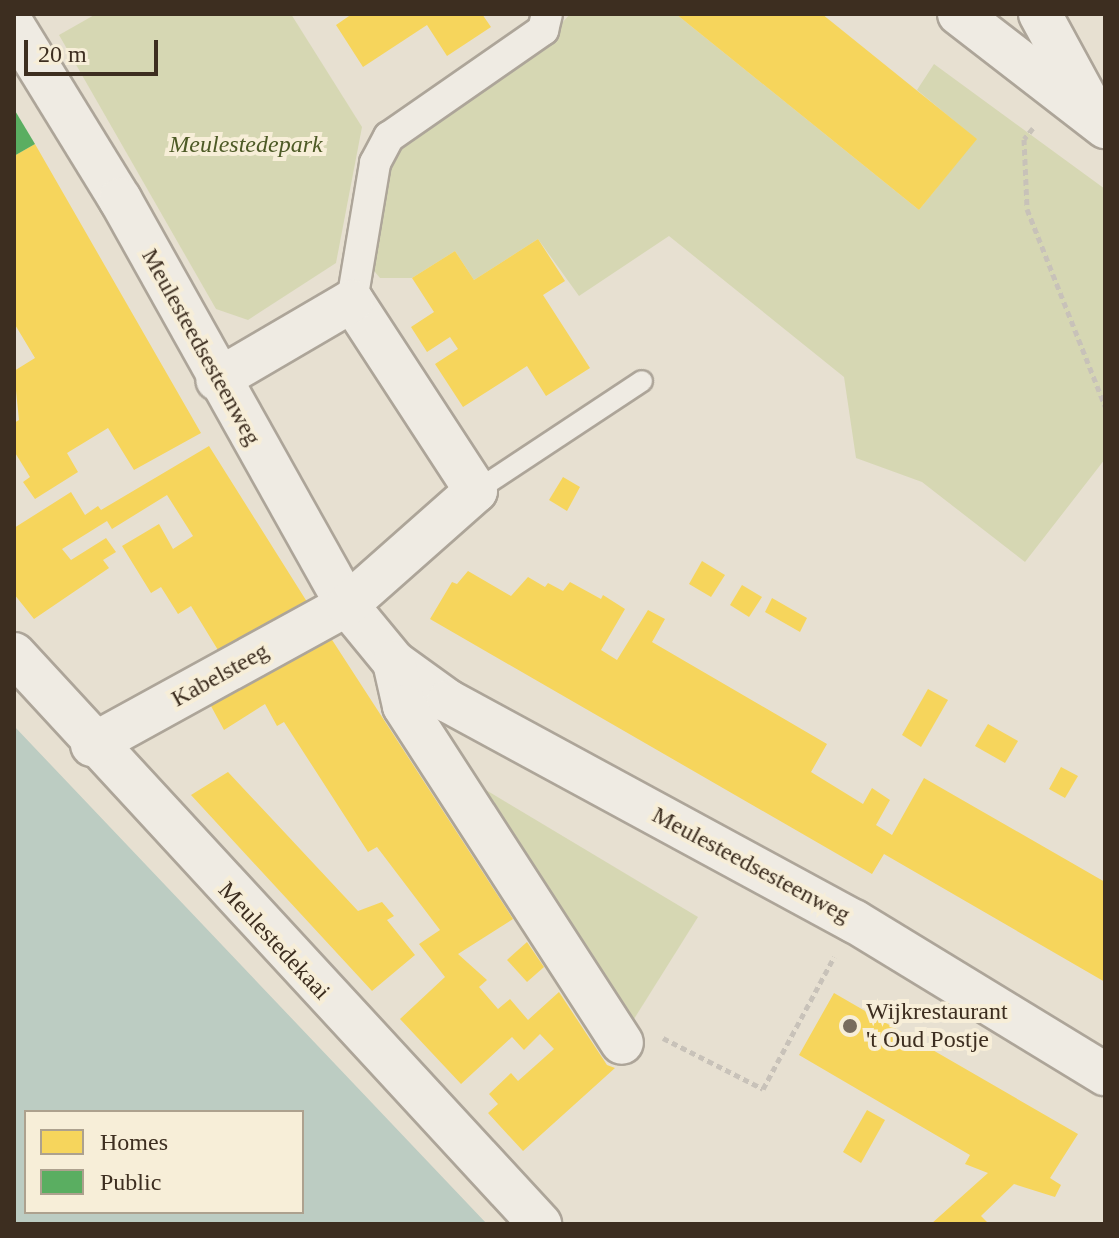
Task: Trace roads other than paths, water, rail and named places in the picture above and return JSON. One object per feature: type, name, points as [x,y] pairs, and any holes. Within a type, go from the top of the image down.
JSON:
[{"type":"street","points":[[476,491],[352,301],[375,163],[389,137],[543,30],[547,14]]},
{"type":"street","points":[[959,14],[1102,125]]},
{"type":"street","points":[[1040,14],[1102,125]]},
{"type":"street","name":"Meulesteedsesteenweg","points":[[14,27],[120,199],[217,380],[347,605],[394,662],[448,701],[854,921],[1105,1074]]},
{"type":"street","points":[[217,380],[352,301]]},
{"type":"street","name":"Kabelsteeg","points":[[92,745],[347,605],[476,491]]},
{"type":"street","name":"Meulestedekaai","points":[[14,654],[92,745],[540,1224]]},
{"type":"street","name":"Meulesteedsesteenweg","points":[[394,662],[404,706],[622,1043]]},
{"type":"lane","points":[[476,491],[642,381]]},
{"type":"place","name":"Wijkrestaurant 't Oud Postje","points":[[850,1026]]},
{"type":"park label","name":"Meulestedepark","points":[[246,145]]}]
